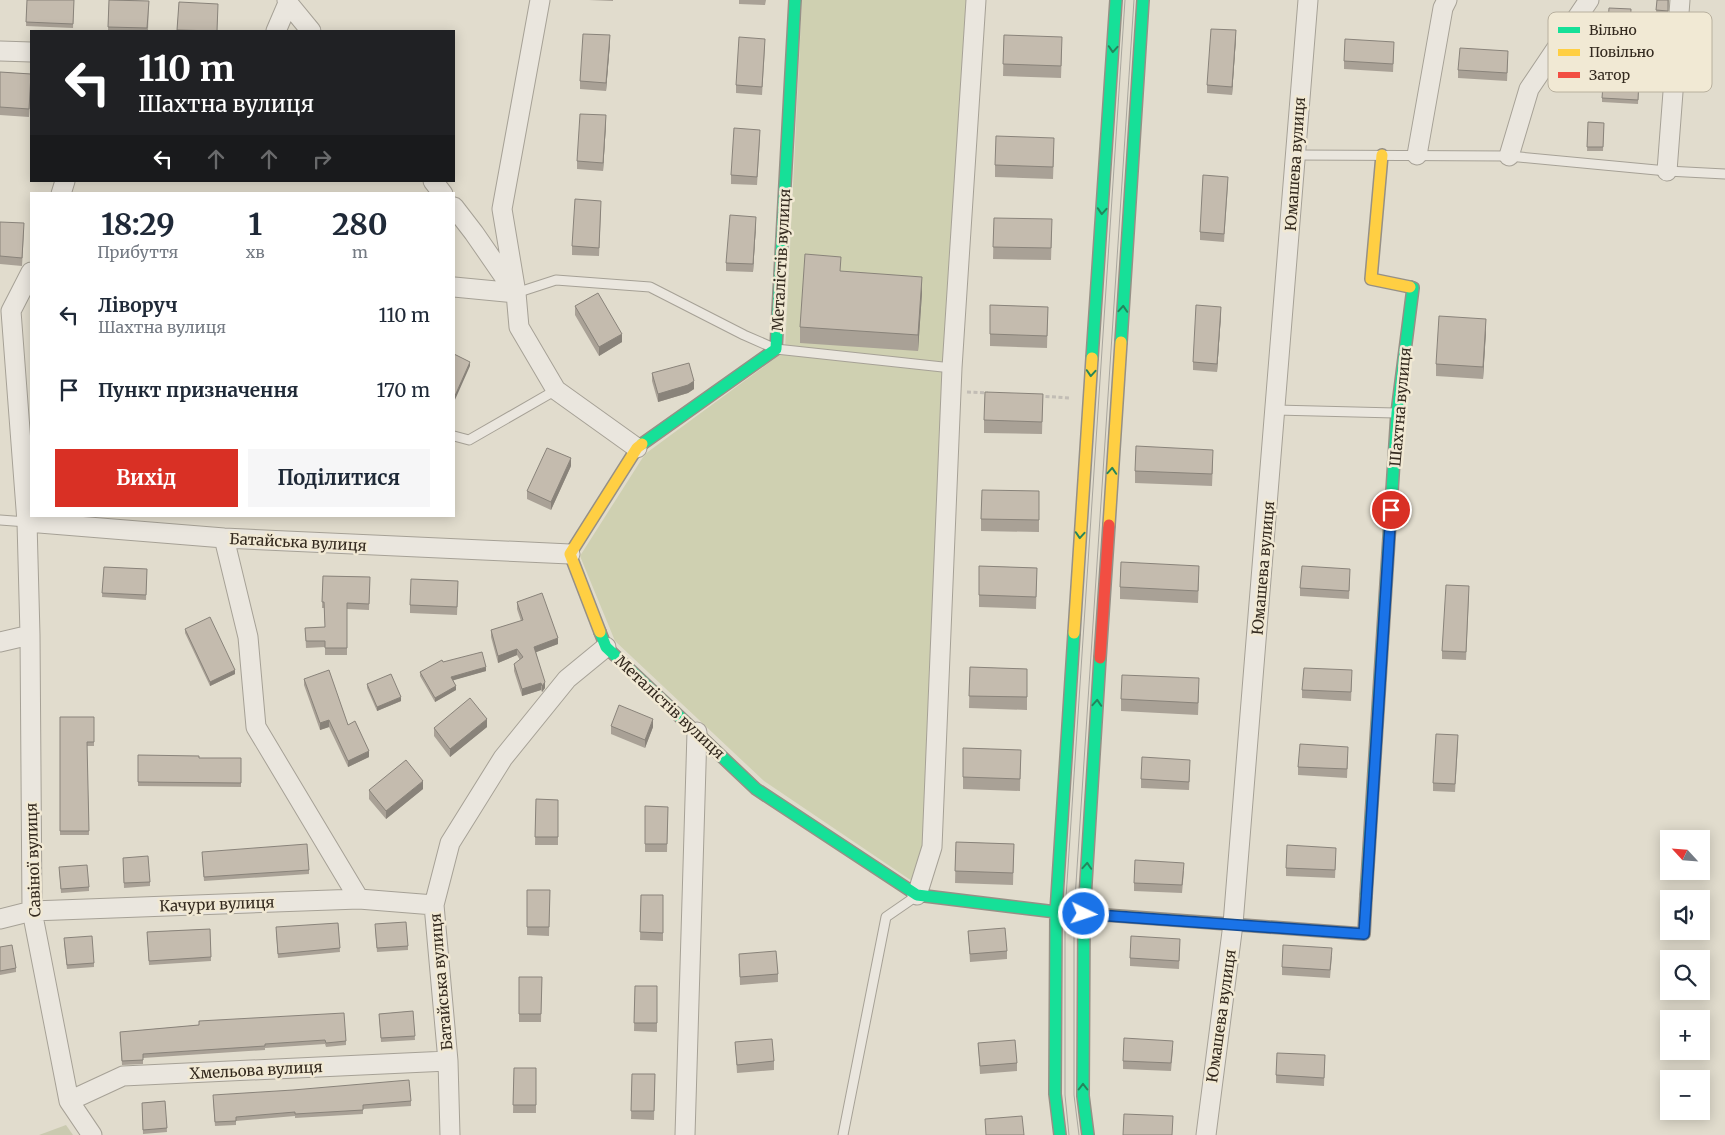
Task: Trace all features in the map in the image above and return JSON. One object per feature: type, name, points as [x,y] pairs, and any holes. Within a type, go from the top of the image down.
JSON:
[{"type":"street","points":[[540,0],[502,208],[516,293],[519,327],[556,390],[637,448]]},
{"type":"street","name":"Металістів вулиця","points":[[795,0],[776,349],[637,448],[570,554],[606,647],[756,789],[917,895]]},
{"type":"street","points":[[917,895],[932,847],[952,368],[976,0]]},
{"type":"street","points":[[1060,1135],[1055,1094],[1056,912],[1116,0]]},
{"type":"street","points":[[1088,1135],[1083,1096],[1084,914],[1143,0]]},
{"type":"street","name":"Юмашева вулиця","points":[[1206,1135],[1233,924],[1308,0]]},
{"type":"street","points":[[1417,155],[1443,8],[1447,0]]},
{"type":"street","points":[[1581,12],[1589,0]]},
{"type":"street","points":[[276,30],[288,2],[310,30]]},
{"type":"street","points":[[0,50],[30,52]]},
{"type":"street","points":[[1509,156],[1529,89],[1548,61]]},
{"type":"street","points":[[1667,171],[1673,92]]},
{"type":"street","name":"Шахтна вулиця","points":[[917,895],[1056,912],[1364,934],[1398,413],[1413,288],[1371,279],[1382,155]]},
{"type":"street","points":[[433,182],[441,192]]},
{"type":"street","points":[[455,208],[474,232],[516,293]]},
{"type":"street","points":[[6,311],[30,274]]},
{"type":"street","points":[[455,287],[516,293]]},
{"type":"street","name":"Савіної вулиця","points":[[6,311],[27,522],[30,635],[32,911],[70,1101],[92,1135]]},
{"type":"street","name":"Батайська вулиця","points":[[27,522],[224,538],[570,554]]},
{"type":"street","points":[[224,538],[248,637],[256,727],[359,899]]},
{"type":"street","points":[[0,642],[30,635]]},
{"type":"street","name":"Батайська вулиця","points":[[450,1135],[448,1061],[434,905],[450,843],[503,758],[567,679],[606,647]]},
{"type":"street","points":[[684,1135],[696,732]]},
{"type":"street","name":"Качури вулиця","points":[[0,919],[32,911],[359,899],[434,905]]},
{"type":"street","name":"Хмельова вулиця","points":[[70,1101],[123,1076],[448,1061]]},
{"type":"lane","points":[[1295,155],[1509,156],[1667,171],[1725,174]]},
{"type":"lane","points":[[516,293],[556,280],[650,287],[744,335],[776,349],[952,368]]},
{"type":"lane","points":[[455,436],[469,440],[556,390]]},
{"type":"lane","points":[[1276,410],[1398,413]]},
{"type":"lane","points":[[0,520],[27,522]]},
{"type":"lane","points":[[843,1135],[886,917],[917,895]]},
{"type":"path","points":[[951,391],[990,393]]},
{"type":"path","points":[[1030,395],[1089,399]]},
{"type":"green space","points":[[802,0],[966,0],[943,367],[924,843],[912,881],[764,781],[615,641],[580,556],[645,454],[785,351]]},
{"type":"green space","points":[[66,1125],[73,1135],[39,1135]]},
{"type":"building","points":[[27,0],[74,0],[73,24],[26,22]]},
{"type":"building","points":[[109,0],[149,1],[147,28],[108,27]]},
{"type":"building","points":[[1657,0],[1668,0],[1668,11],[1656,10]]},
{"type":"building","points":[[179,2],[218,4],[217,30],[177,30]]},
{"type":"building","points":[[1609,8],[1631,9],[1631,12],[1609,12]]},
{"type":"building","points":[[1211,29],[1236,30],[1232,87],[1207,85]]},
{"type":"building","points":[[583,34],[610,35],[606,83],[580,81]]},
{"type":"building","points":[[1004,35],[1062,37],[1061,66],[1003,64]]},
{"type":"building","points":[[739,37],[765,39],[762,87],[736,85]]},
{"type":"building","points":[[1345,39],[1394,42],[1393,64],[1344,61]]},
{"type":"building","points":[[1460,48],[1508,51],[1507,73],[1458,70]]},
{"type":"building","points":[[0,72],[30,74],[29,109],[0,107]]},
{"type":"building","points":[[1602,92],[1638,92],[1638,100],[1602,98]]},
{"type":"building","points":[[580,114],[606,115],[603,163],[577,161]]},
{"type":"building","points":[[1588,122],[1604,123],[1603,147],[1587,147]]},
{"type":"building","points":[[734,128],[760,130],[757,177],[731,175]]},
{"type":"building","points":[[996,136],[1054,138],[1053,167],[995,165]]},
{"type":"building","points":[[1203,175],[1228,177],[1224,234],[1200,232]]},
{"type":"building","points":[[575,199],[601,201],[599,248],[572,246]]},
{"type":"building","points":[[730,215],[756,217],[753,264],[726,263]]},
{"type":"building","points":[[994,218],[1052,219],[1051,248],[993,247]]},
{"type":"building","points":[[0,222],[24,223],[22,258],[0,256]]},
{"type":"building","points":[[805,254],[841,257],[840,271],[922,277],[918,335],[800,327]]},
{"type":"building","points":[[598,293],[622,334],[599,347],[575,306]]},
{"type":"building","points":[[990,305],[1048,307],[1047,336],[990,334]]},
{"type":"building","points":[[1196,305],[1221,307],[1217,364],[1193,362]]},
{"type":"building","points":[[1439,316],[1486,319],[1483,367],[1436,364]]},
{"type":"building","points":[[455,354],[470,362],[455,396]]},
{"type":"building","points":[[689,363],[694,381],[688,385],[658,394],[652,373]]},
{"type":"building","points":[[985,392],[1043,394],[1042,422],[984,420]]},
{"type":"building","points":[[1136,446],[1213,450],[1212,474],[1135,471]]},
{"type":"building","points":[[547,448],[571,458],[551,502],[527,491]]},
{"type":"building","points":[[982,490],[1039,491],[1039,520],[981,519]]},
{"type":"building","points":[[1121,562],[1199,566],[1198,591],[1120,587]]},
{"type":"building","points":[[979,566],[1037,568],[1036,597],[979,595]]},
{"type":"building","points":[[1302,566],[1350,569],[1349,591],[1300,588]]},
{"type":"building","points":[[104,567],[147,569],[146,595],[102,593]]},
{"type":"building","points":[[323,576],[370,577],[369,604],[347,603],[347,648],[325,648],[325,641],[306,641],[305,628],[325,627],[324,602],[322,602]]},
{"type":"building","points":[[411,579],[458,581],[457,607],[410,605]]},
{"type":"building","points":[[1446,585],[1469,586],[1466,652],[1442,651]]},
{"type":"building","points":[[542,593],[558,638],[534,647],[545,682],[542,686],[541,683],[522,689],[514,664],[523,657],[517,649],[498,656],[491,630],[523,620],[517,602]]},
{"type":"building","points":[[210,617],[235,670],[210,682],[185,629]]},
{"type":"building","points":[[482,652],[486,667],[451,677],[456,686],[435,698],[420,672],[442,660],[443,662]]},
{"type":"building","points":[[970,667],[1027,669],[1027,697],[969,696]]},
{"type":"building","points":[[1304,668],[1352,670],[1351,692],[1302,690]]},
{"type":"building","points":[[329,670],[348,725],[355,721],[369,751],[348,761],[329,720],[320,723],[304,679]]},
{"type":"building","points":[[391,674],[401,697],[377,707],[367,684]]},
{"type":"building","points":[[1122,675],[1199,678],[1198,703],[1121,699]]},
{"type":"building","points":[[470,698],[487,719],[450,749],[434,728]]},
{"type":"building","points":[[619,705],[653,719],[645,740],[611,726]]},
{"type":"building","points":[[60,717],[94,717],[94,742],[87,742],[89,831],[60,831]]},
{"type":"building","points":[[1436,734],[1458,735],[1455,784],[1433,783]]},
{"type":"building","points":[[1300,744],[1348,747],[1347,769],[1298,767]]},
{"type":"building","points":[[963,748],[1021,750],[1020,779],[963,777]]},
{"type":"building","points":[[138,755],[241,758],[241,783],[138,782]]},
{"type":"building","points":[[1142,757],[1190,760],[1189,782],[1141,779]]},
{"type":"building","points":[[406,760],[423,781],[386,811],[369,790]]},
{"type":"building","points":[[536,799],[558,800],[558,837],[535,837]]},
{"type":"building","points":[[645,806],[668,807],[667,844],[645,844]]},
{"type":"building","points":[[956,842],[1014,844],[1013,873],[955,871]]},
{"type":"building","points":[[307,844],[309,870],[204,877],[202,852]]},
{"type":"building","points":[[1287,845],[1336,848],[1335,870],[1286,868]]},
{"type":"building","points":[[148,856],[150,882],[124,883],[123,858]]},
{"type":"building","points":[[1135,860],[1184,863],[1182,885],[1134,883]]},
{"type":"building","points":[[87,865],[89,887],[61,889],[59,867]]},
{"type":"building","points":[[527,890],[550,890],[549,927],[527,927]]},
{"type":"building","points":[[641,895],[663,895],[663,933],[640,932]]},
{"type":"building","points":[[406,922],[408,946],[377,948],[375,924]]},
{"type":"building","points":[[338,923],[340,948],[278,954],[276,927]]},
{"type":"building","points":[[1005,928],[1007,951],[970,954],[968,931]]},
{"type":"building","points":[[210,929],[211,957],[149,961],[147,932]]},
{"type":"building","points":[[92,936],[94,963],[67,965],[64,938]]},
{"type":"building","points":[[1131,936],[1180,939],[1179,961],[1130,958]]},
{"type":"building","points":[[12,945],[16,968],[0,971],[0,947]]},
{"type":"building","points":[[1283,945],[1332,948],[1330,970],[1282,967]]},
{"type":"building","points":[[776,951],[778,974],[740,977],[739,954]]},
{"type":"building","points":[[519,977],[542,977],[541,1014],[519,1014]]},
{"type":"building","points":[[635,986],[657,986],[657,1023],[634,1023]]},
{"type":"building","points":[[413,1011],[415,1036],[381,1038],[379,1014]]},
{"type":"building","points":[[344,1013],[346,1041],[326,1043],[325,1040],[143,1054],[143,1060],[122,1061],[120,1032],[199,1025],[199,1021]]},
{"type":"building","points":[[1124,1038],[1173,1041],[1171,1063],[1123,1061]]},
{"type":"building","points":[[772,1039],[774,1061],[737,1065],[735,1042]]},
{"type":"building","points":[[1015,1040],[1017,1063],[980,1066],[978,1043]]},
{"type":"building","points":[[1277,1053],[1325,1055],[1324,1078],[1276,1075]]},
{"type":"building","points":[[514,1068],[536,1068],[536,1105],[513,1105]]},
{"type":"building","points":[[632,1074],[655,1074],[654,1111],[631,1111]]},
{"type":"building","points":[[409,1080],[411,1101],[363,1105],[363,1110],[295,1114],[295,1112],[236,1117],[236,1121],[215,1122],[213,1095]]},
{"type":"building","points":[[165,1101],[167,1128],[143,1130],[142,1103]]},
{"type":"building","points":[[1124,1114],[1173,1116],[1172,1135],[1123,1135]]},
{"type":"building","points":[[1022,1116],[1024,1135],[986,1135],[985,1119]]},
{"type":"tram line","points":[[1069,1135],[1065,1095],[1065,913],[1125,0]]},
{"type":"tram line","points":[[1079,1135],[1074,1095],[1074,914],[1134,0]]},
{"type":"traffic: fast","points":[[642,444],[776,349],[795,0]]},
{"type":"traffic: fast","points":[[1092,358],[1116,0]]},
{"type":"traffic: fast","points":[[1121,342],[1143,0]]},
{"type":"traffic: fast","points":[[1366,896],[1397,413],[1413,288],[1410,287]]},
{"type":"traffic: fast","points":[[600,632],[606,647],[756,789],[917,895],[1056,912],[1105,915]]},
{"type":"traffic: fast","points":[[1060,1135],[1055,1094],[1056,912],[1074,633]]},
{"type":"traffic: fast","points":[[1088,1135],[1083,1096],[1084,914],[1100,658]]},
{"type":"traffic: slow","points":[[1382,155],[1371,279],[1410,287]]},
{"type":"traffic: slow","points":[[1109,525],[1121,342]]},
{"type":"traffic: slow","points":[[1074,633],[1092,358]]},
{"type":"traffic: slow","points":[[600,632],[570,554],[637,448],[642,444]]},
{"type":"traffic: slow","points":[[1105,915],[1364,934],[1366,896]]},
{"type":"traffic: jam","points":[[1100,658],[1109,525]]},
{"type":"route","points":[[1084,914],[1364,934],[1391,510]]}]
